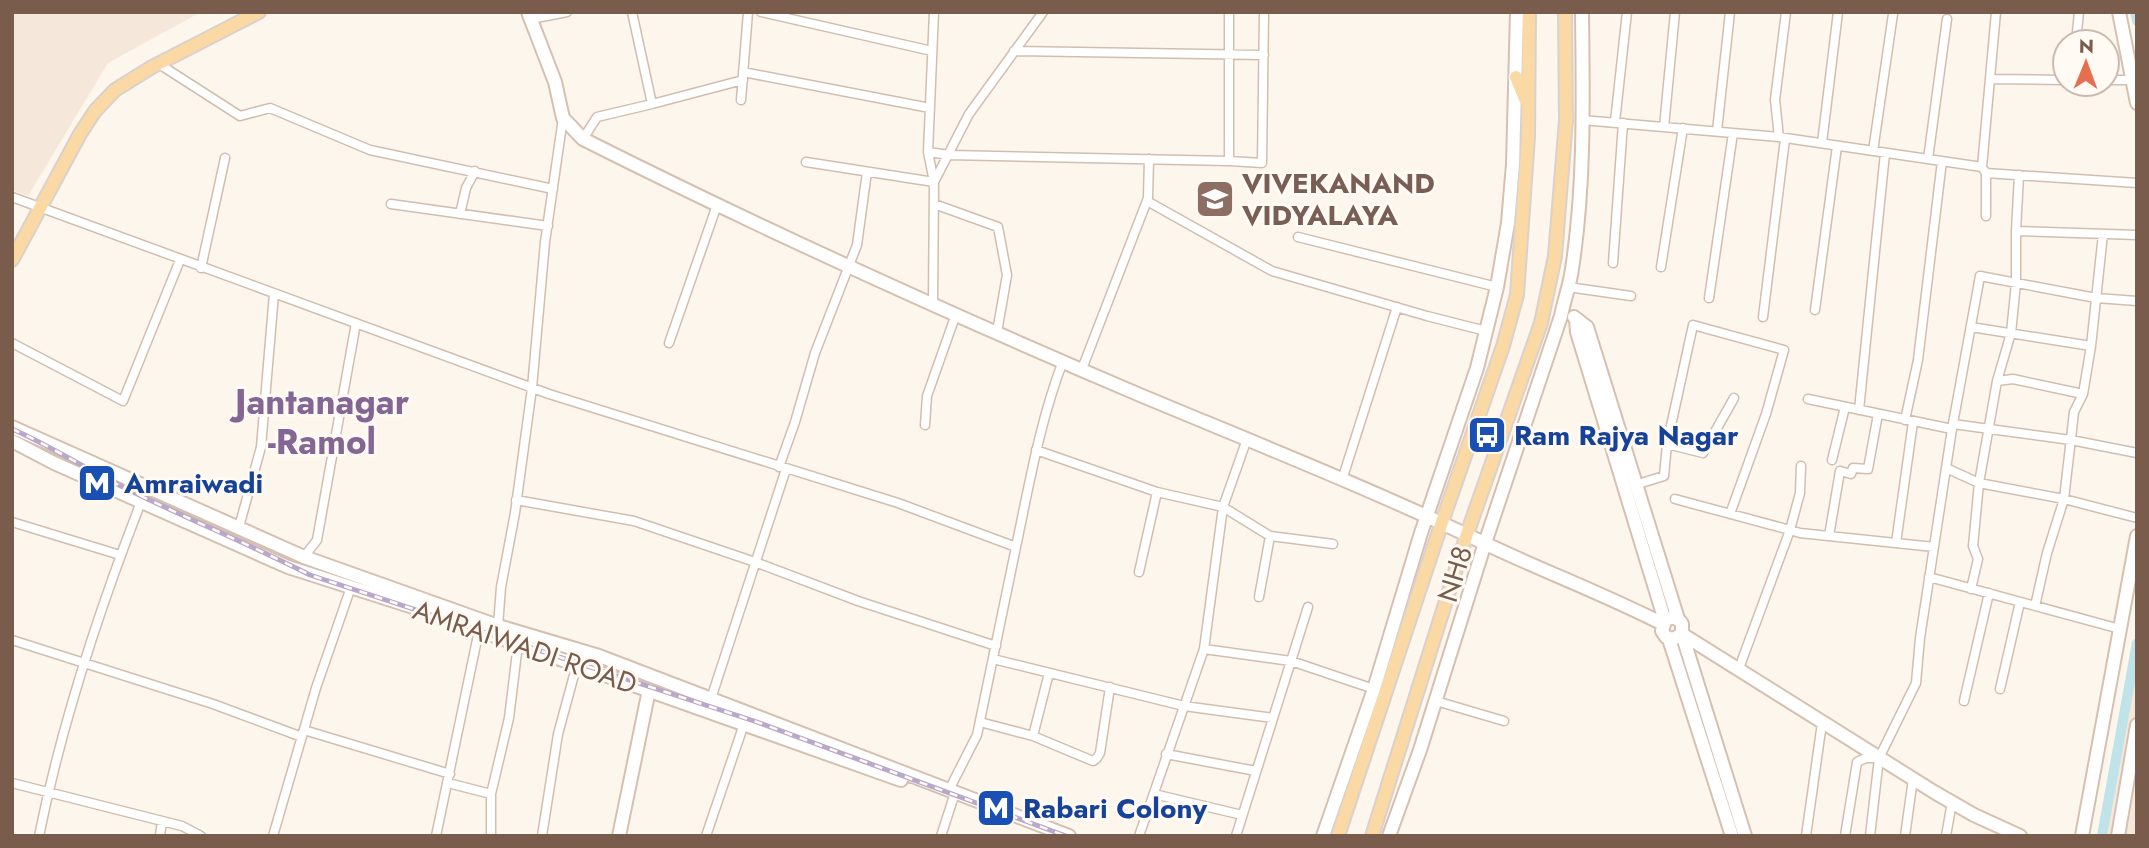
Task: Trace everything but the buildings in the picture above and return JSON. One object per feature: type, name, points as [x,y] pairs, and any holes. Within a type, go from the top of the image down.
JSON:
[{"type":"main road","points":[[12,260],[35,206],[88,106],[110,83],[242,12]]},
{"type":"main road","points":[[12,243],[95,111],[115,90],[259,12]]},
{"type":"main road","points":[[1338,836],[1503,346],[1517,295],[1528,106],[1529,12]]},
{"type":"main road","name":"NH8","points":[[1372,836],[1467,534],[1543,315],[1555,256],[1566,120],[1565,12]]},
{"type":"main road","points":[[1516,77],[1528,106]]},
{"type":"street","points":[[498,626],[501,587],[532,388],[548,226],[563,118],[555,82],[530,15],[567,12]]},
{"type":"street","points":[[632,12],[652,104]]},
{"type":"street","points":[[741,100],[748,12]]},
{"type":"street","points":[[761,12],[932,51]]},
{"type":"street","points":[[933,304],[934,182],[928,152],[934,12]]},
{"type":"street","points":[[934,182],[969,114],[1043,12]]},
{"type":"street","points":[[1228,161],[1229,12]]},
{"type":"street","points":[[928,152],[949,155],[1262,163],[1265,12]]},
{"type":"street","points":[[1322,836],[1374,689],[1427,516],[1477,368],[1497,287],[1509,208],[1517,12]]},
{"type":"street","points":[[1389,836],[1436,701],[1569,286],[1582,120],[1582,12]]},
{"type":"street","points":[[1613,263],[1627,12]]},
{"type":"street","points":[[1664,127],[1675,12]]},
{"type":"street","points":[[1717,131],[1730,12]]},
{"type":"street","points":[[1763,317],[1782,138],[1775,100],[1786,12]]},
{"type":"street","points":[[1822,143],[1838,12]]},
{"type":"street","points":[[1986,216],[1984,170],[1996,12]]},
{"type":"street","points":[[2119,12],[2137,103]]},
{"type":"street","points":[[1873,151],[1892,14]]},
{"type":"street","points":[[1928,159],[1947,19]]},
{"type":"street","points":[[1014,51],[1264,55]]},
{"type":"street","points":[[159,64],[240,116],[270,108],[370,150],[553,189]]},
{"type":"street","points":[[583,139],[597,117],[652,104],[743,76],[930,108]]},
{"type":"street","points":[[1990,79],[2051,80]]},
{"type":"street","points":[[2121,80],[2132,80]]},
{"type":"street","points":[[563,118],[583,139],[849,267],[1442,522],[1614,599],[1682,624],[1676,636],[1732,836]]},
{"type":"street","points":[[1582,120],[1822,143],[2019,175],[2137,183]]},
{"type":"street","points":[[1661,267],[1683,128]]},
{"type":"street","points":[[1709,298],[1733,133]]},
{"type":"street","points":[[1815,310],[1837,146]]},
{"type":"street","points":[[1859,410],[1885,153]]},
{"type":"street","points":[[201,268],[225,159]]},
{"type":"street","points":[[1082,369],[1147,201],[1150,159]]},
{"type":"street","points":[[1896,543],[1942,161]]},
{"type":"street","points":[[806,162],[934,182]]},
{"type":"street","points":[[460,214],[466,188],[475,172]]},
{"type":"street","points":[[709,704],[755,562],[815,353],[857,245],[867,172]]},
{"type":"street","points":[[1971,589],[1978,559],[1973,546],[1979,483],[1997,381],[2011,333],[2016,283],[2019,175]]},
{"type":"street","points":[[12,197],[532,388],[898,503],[1016,547]]},
{"type":"street","points":[[1147,201],[1272,271],[1486,331]]},
{"type":"street","points":[[391,204],[548,226]]},
{"type":"street","points":[[934,204],[998,227],[1007,275],[997,332]]},
{"type":"street","points":[[669,344],[717,205]]},
{"type":"street","points":[[2016,231],[2137,235]]},
{"type":"street","points":[[2035,606],[2047,553],[2064,499],[2074,412],[2083,394],[2091,346],[2103,234]]},
{"type":"street","points":[[1298,236],[1497,287]]},
{"type":"street","points":[[12,342],[123,401],[180,260]]},
{"type":"street","points":[[1871,836],[1879,758],[1916,683],[1946,468],[1980,276],[2096,298],[2137,301]]},
{"type":"street","points":[[1569,286],[1632,296]]},
{"type":"street","points":[[239,527],[261,447],[274,294]]},
{"type":"street","points":[[1342,480],[1397,307]]},
{"type":"street","points":[[1543,315],[1562,309]]},
{"type":"street","points":[[1562,309],[1587,327],[1635,485],[1668,621],[1662,631],[1738,671],[1952,802],[2020,836]]},
{"type":"street","points":[[925,425],[927,396],[956,314]]},
{"type":"street","points":[[1576,319],[1577,332],[1668,621]]},
{"type":"street","points":[[303,557],[317,540],[356,323]]},
{"type":"street","points":[[1635,485],[1664,476],[1667,444],[1693,325],[1784,350],[1766,414],[1730,514]]},
{"type":"street","points":[[1971,327],[2091,346]]},
{"type":"street","points":[[941,836],[951,794],[977,735],[1036,450],[1052,388],[1063,361]]},
{"type":"street","points":[[1997,381],[2013,379],[2083,394]]},
{"type":"street","points":[[1667,444],[1703,453],[1734,398]]},
{"type":"street","points":[[1808,398],[1909,421],[1989,428],[2137,453]]},
{"type":"street","points":[[1832,460],[1845,407]]},
{"type":"street","points":[[1829,536],[1840,471],[1851,474],[1853,468],[1868,469],[1878,414]]},
{"type":"street","points":[[12,427],[303,557],[498,626],[599,656],[709,704],[1069,836]]},
{"type":"street","points":[[1139,836],[1204,649],[1223,507],[1247,439]]},
{"type":"street","name":"AMRAIWADI ROAD","points":[[12,441],[288,567],[518,643],[649,690],[709,704],[744,724],[951,794],[1045,836]]},
{"type":"street","points":[[1036,450],[1157,492],[1223,507],[1270,536],[1333,544]]},
{"type":"street","points":[[1738,671],[1790,530],[1800,493],[1801,466]]},
{"type":"street","points":[[1946,468],[1979,483],[2064,499],[2137,518]]},
{"type":"street","points":[[1139,572],[1157,492]]},
{"type":"street","points":[[1675,499],[1790,530],[1934,547]]},
{"type":"street","points":[[516,500],[634,521],[858,601],[996,646]]},
{"type":"street","points":[[38,836],[47,793],[100,608],[141,502]]},
{"type":"street","points":[[12,522],[120,555]]},
{"type":"street","points":[[1259,597],[1270,536]]},
{"type":"street","points":[[2082,836],[2137,536]]},
{"type":"street","points":[[1929,577],[2120,629]]},
{"type":"street","points":[[273,836],[351,587]]},
{"type":"street","points":[[1964,701],[1989,593]]},
{"type":"street","points":[[2000,690],[2020,602]]},
{"type":"street","points":[[1236,836],[1308,607]]},
{"type":"street","points":[[436,836],[479,630]]},
{"type":"street","points":[[1676,636],[1745,836]]},
{"type":"street","points":[[12,640],[449,778],[491,794]]},
{"type":"street","points":[[491,836],[491,794],[509,718],[518,643]]},
{"type":"street","points":[[1204,649],[1291,661],[1374,689]]},
{"type":"street","points":[[993,659],[1184,706],[1273,718]]},
{"type":"street","points":[[542,836],[558,734],[577,664]]},
{"type":"street","points":[[1033,736],[1049,673]]},
{"type":"street","points":[[980,722],[1033,736],[1093,761],[1097,758],[1110,687]]},
{"type":"street","points":[[619,836],[649,690]]},
{"type":"street","points":[[1436,701],[1504,721]]},
{"type":"street","points":[[1806,836],[1822,723]]},
{"type":"street","points":[[710,835],[744,724]]},
{"type":"street","points":[[2118,836],[2137,725]]},
{"type":"street","points":[[1166,754],[1256,771]]},
{"type":"street","points":[[1845,836],[1857,762],[1866,758],[1879,758]]},
{"type":"street","points":[[1905,836],[1913,779]]},
{"type":"street","points":[[12,783],[182,826],[201,836]]},
{"type":"street","points":[[1153,794],[1241,816]]},
{"type":"street","points":[[1946,836],[1952,802]]},
{"type":"street","points":[[160,836],[162,821]]},
{"type":"shaded area","points":[[12,12],[201,12],[108,63],[28,196],[12,190]]},
{"type":"shaded area","points":[[2137,665],[2137,836],[2107,836]]},
{"type":"waterway","points":[[2135,12],[2137,21]]},
{"type":"waterway","points":[[2102,836],[2137,643]]},
{"type":"railway","points":[[12,429],[131,491],[310,575],[757,722],[1066,836]]},
{"type":"place","name":"VIVEKANAND VIDYALAYA","points":[[1215,199]]},
{"type":"place","name":"Ram Rajya Nagar","points":[[1487,435]]},
{"type":"place","name":"Amraiwadi","points":[[97,483]]},
{"type":"place","name":"Rabari Colony","points":[[996,808]]},
{"type":"district","name":"Jantanagar -Ramol","points":[[322,422]]}]
